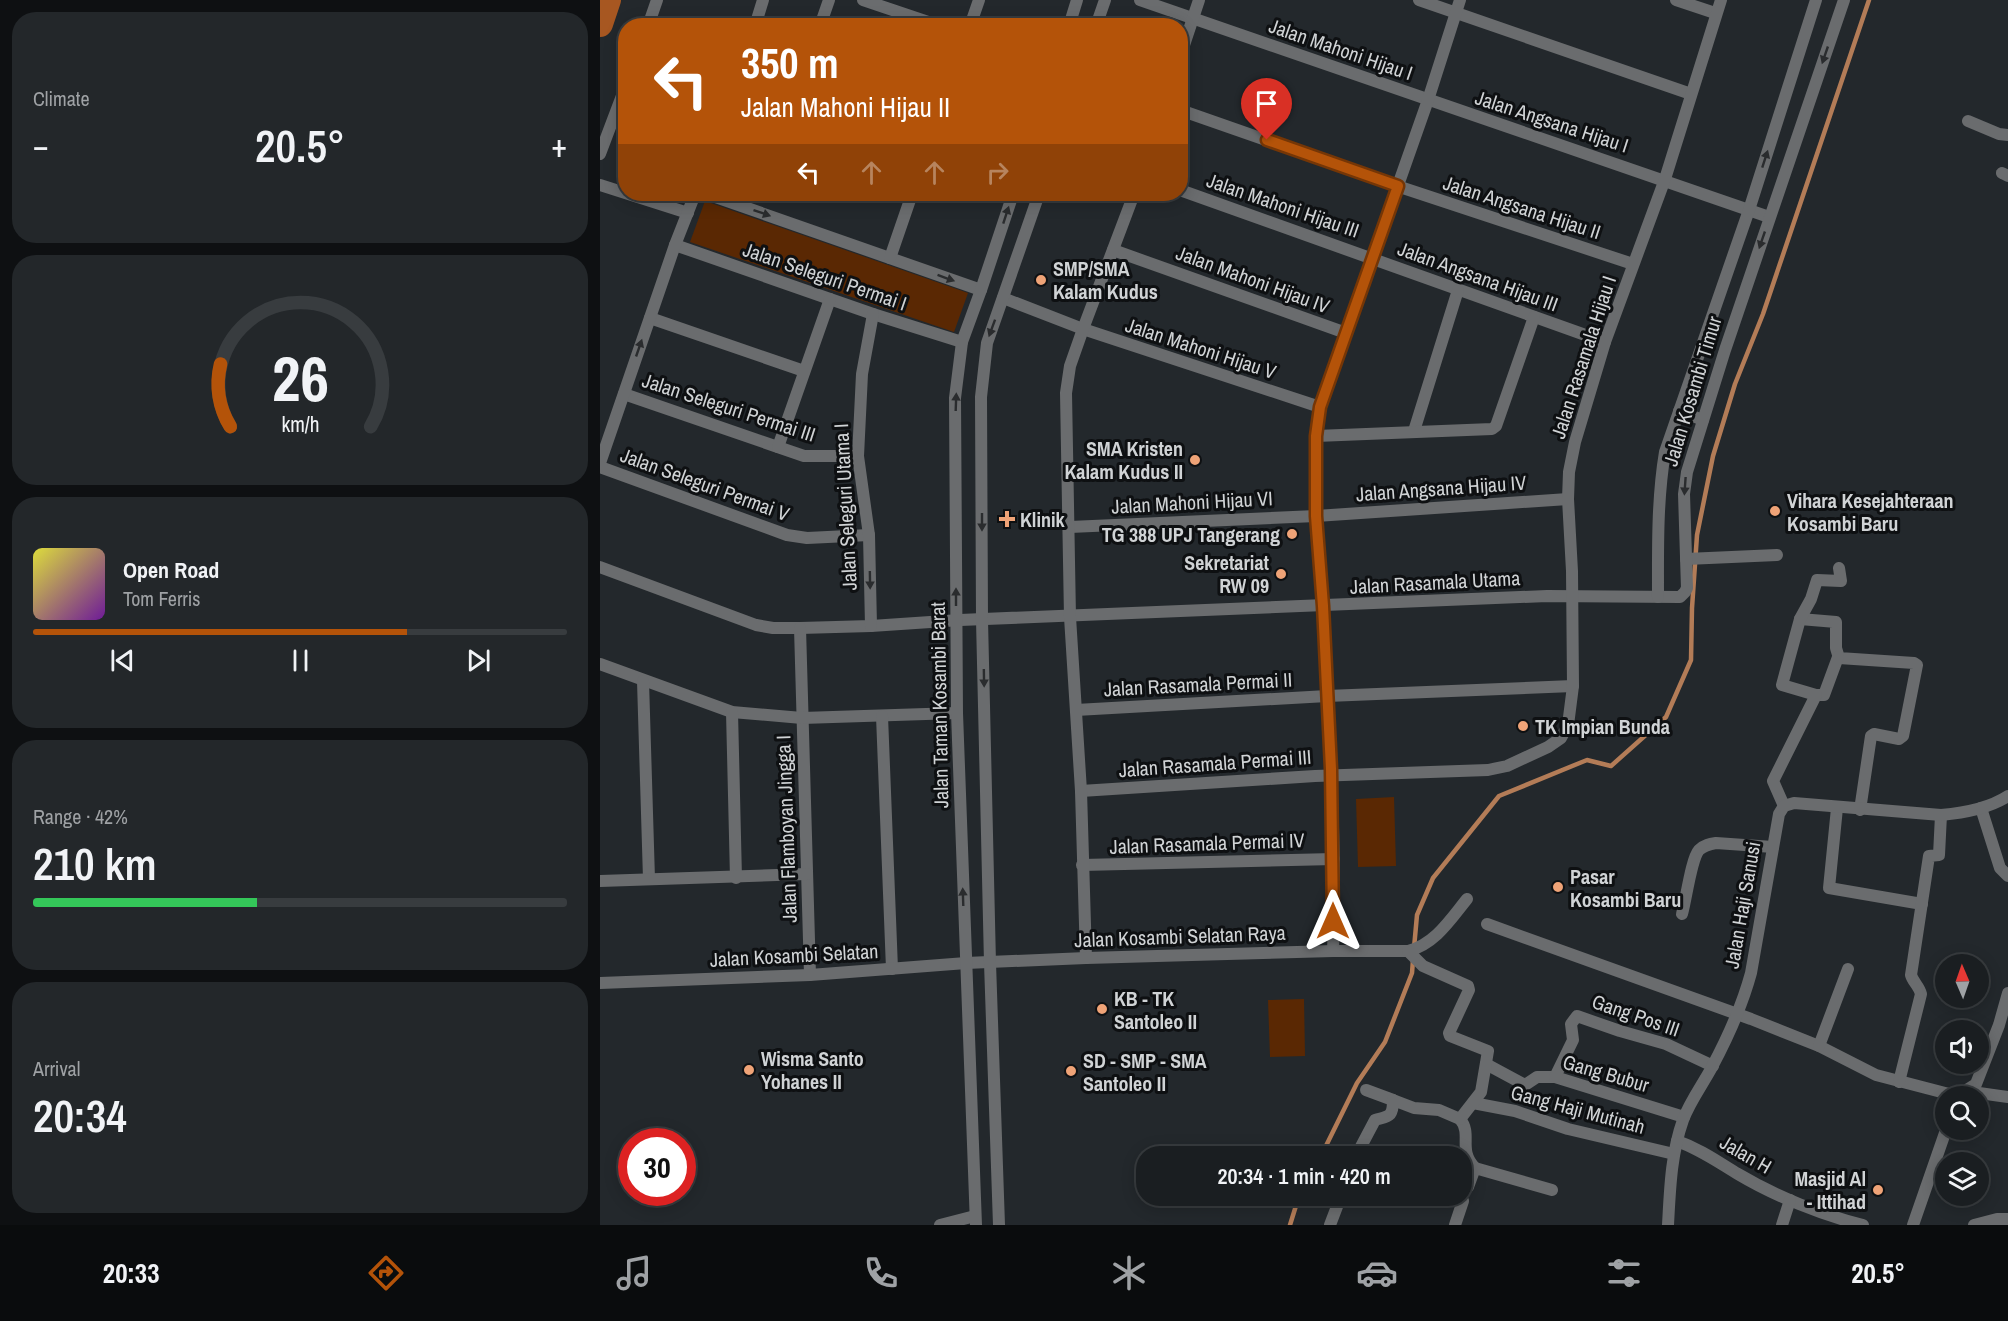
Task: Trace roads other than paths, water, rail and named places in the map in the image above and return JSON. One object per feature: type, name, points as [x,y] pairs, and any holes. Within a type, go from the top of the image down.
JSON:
[{"type":"street","points":[[651,18],[657,0]]},
{"type":"street","points":[[757,18],[763,0]]},
{"type":"street","points":[[823,18],[829,0]]},
{"type":"street","points":[[863,0],[916,18]]},
{"type":"street","points":[[973,18],[979,0]]},
{"type":"street","points":[[1071,18],[1077,0]]},
{"type":"street","points":[[1099,18],[1105,0]]},
{"type":"street","name":"Jalan Mahoni Hijau I","points":[[1140,0],[1428,100]]},
{"type":"street","points":[[1188,34],[1199,0]]},
{"type":"street","points":[[1419,0],[1690,94]]},
{"type":"street","points":[[1333,951],[1334,859],[1323,606],[1316,516],[1316,436],[1320,407],[1428,100],[1460,0]]},
{"type":"street","points":[[1676,0],[1715,13]]},
{"type":"street","name":"Jalan Rasamala Hijau I","points":[[1561,738],[1568,725],[1573,686],[1568,499],[1569,472],[1575,442],[1605,342],[1665,179],[1720,0]]},
{"type":"street","name":"Jalan Kosambi Timur","points":[[1816,0],[1749,210],[1665,452],[1658,533],[1658,597],[1680,597],[1687,588],[1692,559],[1685,477],[1769,217],[1844,0]]},
{"type":"street","name":"Jalan Angsana Hijau I","points":[[1428,100],[1665,179],[1749,210]]},
{"type":"street","points":[[600,154],[618,106]]},
{"type":"street","name":"Jalan Angsana Hijau II","points":[[1188,113],[1633,264]]},
{"type":"street","points":[[1968,121],[1999,134],[2008,135]]},
{"type":"street","points":[[600,185],[618,191]]},
{"type":"street","name":"Jalan Mahoni Hijau III","points":[[1188,193],[1372,258]]},
{"type":"street","points":[[650,201],[687,213]]},
{"type":"street","points":[[600,463],[692,201]]},
{"type":"street","points":[[727,201],[981,290]]},
{"type":"street","points":[[890,258],[910,201]]},
{"type":"street","name":"Jalan Taman Kosambi Barat","points":[[976,1221],[957,713],[955,398],[962,342],[1011,201]]},
{"type":"street","points":[[999,1225],[988,963],[980,620],[981,397],[987,343],[1037,201]]},
{"type":"street","points":[[1086,958],[1081,791],[1070,617],[1066,393],[1070,366],[1131,201]]},
{"type":"street","points":[[1749,210],[1769,217]]},
{"type":"street","name":"Jalan Seleguri Permai I","points":[[675,245],[873,314],[962,342]]},
{"type":"street","name":"Jalan Mahoni Hijau IV","points":[[1113,250],[1346,333]]},
{"type":"street","name":"Jalan Angsana Hijau III","points":[[1372,258],[1605,342]]},
{"type":"street","points":[[1414,431],[1458,290]]},
{"type":"street","name":"Jalan Mahoni Hijau V","points":[[1003,298],[1083,329],[1320,407]]},
{"type":"street","points":[[778,447],[830,299]]},
{"type":"street","name":"Jalan Seleguri Utama I","points":[[871,626],[869,535],[858,456],[862,374],[873,314]]},
{"type":"street","points":[[1316,436],[1487,430],[1496,426],[1534,317]]},
{"type":"street","points":[[650,318],[804,371]]},
{"type":"street","name":"Jalan Seleguri Permai III","points":[[624,393],[804,456],[858,456]]},
{"type":"street","points":[[1679,411],[1703,420]]},
{"type":"street","name":"Jalan Seleguri Permai V","points":[[600,468],[787,535],[807,538],[869,535]]},
{"type":"street","name":"Jalan Angsana Hijau IV","points":[[1316,516],[1568,499]]},
{"type":"street","name":"Jalan Mahoni Hijau VI","points":[[1070,527],[1316,516]]},
{"type":"street","points":[[1692,559],[1777,555]]},
{"type":"street","name":"Jalan Rasamala Utama","points":[[600,567],[756,625],[773,628],[871,626],[958,620],[1572,596],[1658,597]]},
{"type":"street","points":[[1800,619],[1836,622],[1838,657],[1824,695],[1782,686],[1800,619],[1818,580],[1840,581],[1839,568]]},
{"type":"street","name":"Jalan Flamboyan Jingga I","points":[[800,628],[810,975]]},
{"type":"street","points":[[1838,657],[1914,663],[1917,666],[1902,738],[1874,734],[1871,736],[1860,810]]},
{"type":"street","points":[[600,664],[732,712],[802,718]]},
{"type":"street","points":[[643,681],[649,879]]},
{"type":"street","name":"Jalan Rasamala Permai II","points":[[1076,710],[1327,696],[1573,686]]},
{"type":"street","points":[[1816,695],[1773,781],[1784,806],[1794,803],[1941,815],[1981,808],[2008,796]]},
{"type":"street","points":[[732,712],[736,878]]},
{"type":"street","name":"Jalan Flamboyan Jingga I","points":[[802,718],[957,713]]},
{"type":"street","points":[[882,716],[892,969]]},
{"type":"street","name":"Jalan Rasamala Permai III","points":[[1081,791],[1330,776],[1488,770],[1507,766],[1548,747],[1561,738]]},
{"type":"street","name":"Jalan Haji Sanusi","points":[[1668,1225],[1677,1141],[1684,1117],[1713,1066],[1738,1014],[1751,973],[1779,814],[1784,806]]},
{"type":"street","points":[[1838,808],[1829,888],[1922,904]]},
{"type":"street","points":[[1981,808],[2000,870],[2008,876]]},
{"type":"street","points":[[1899,1082],[1921,994],[1911,975],[1929,856],[1938,855],[1941,815]]},
{"type":"street","points":[[1682,914],[1693,862],[1699,850],[1708,844],[1716,843],[1773,847]]},
{"type":"street","name":"Jalan Rasamala Permai IV","points":[[1082,865],[1334,859]]},
{"type":"street","points":[[600,881],[807,874]]},
{"type":"street","points":[[1407,951],[1417,949],[1431,940],[1467,899]]},
{"type":"street","points":[[1487,924],[1738,1014],[1819,1046],[1876,1075],[1935,1091]]},
{"type":"street","points":[[1407,951],[1423,966],[1468,986],[1469,990],[1449,1033],[1450,1036],[1488,1051],[1481,1092],[1460,1119]]},
{"type":"street","name":"Jalan Kosambi Selatan Raya","points":[[988,963],[1086,958],[1407,951]]},
{"type":"street","name":"Jalan Kosambi Selatan","points":[[600,983],[810,975],[966,961],[988,963]]},
{"type":"street","points":[[1819,1046],[1848,969]]},
{"type":"street","points":[[1973,1086],[1976,1084],[2000,1025],[2008,993]]},
{"type":"street","name":"Gang Pos III","points":[[1555,1077],[1573,1040],[1571,1024],[1577,1016],[1666,1044],[1713,1066]]},
{"type":"street","name":"Gang Bubur","points":[[1486,1064],[1525,1085],[1537,1077],[1555,1077],[1684,1117]]},
{"type":"street","points":[[1366,1090],[1414,1108],[1439,1110],[1460,1119],[1464,1125],[1467,1160],[1475,1168],[1552,1190]]},
{"type":"street","points":[[1989,1096],[2008,1097]]},
{"type":"street","points":[[1361,1146],[1375,1120],[1385,1119],[1390,1114],[1393,1100]]},
{"type":"street","name":"Gang Haji Mutinah","points":[[1473,1103],[1515,1111],[1568,1129],[1674,1154]]},
{"type":"street","points":[[1913,1225],[1943,1140]]},
{"type":"street","name":"Jalan H","points":[[1677,1141],[1709,1155],[1738,1174],[1790,1200],[1863,1225]]},
{"type":"street","points":[[1472,1176],[1475,1168]]},
{"type":"street","points":[[1782,1225],[1790,1200]]},
{"type":"street","points":[[1330,1225],[1337,1206]]},
{"type":"street","points":[[1455,1225],[1461,1206]]},
{"type":"street","points":[[1974,1225],[1997,1219],[2008,1220]]},
{"type":"street","points":[[940,1225],[976,1221]]},
{"type":"waterway","points":[[600,24],[608,0]]},
{"type":"waterway","points":[[1414,948],[1417,915],[1433,878],[1499,796],[1587,760],[1611,766],[1666,717],[1691,660],[1697,535],[1713,456],[1735,384],[1763,314],[1869,0]]},
{"type":"waterway","points":[[1326,1146],[1357,1083],[1385,1042],[1412,973],[1413,960]]},
{"type":"waterway","points":[[1290,1225],[1296,1206]]},
{"type":"place","name":"SMP/SMA Kalam Kudus","points":[[1041,280]]},
{"type":"place","name":"SMA Kristen Kalam Kudus II","points":[[1195,460]]},
{"type":"place","name":"Vihara Kesejahteraan Kosambi Baru","points":[[1775,511]]},
{"type":"place","name":"Klinik","points":[[1007,519]]},
{"type":"place","name":"TG 388 UPJ Tangerang","points":[[1292,534]]},
{"type":"place","name":"Sekretariat RW 09","points":[[1281,574]]},
{"type":"place","name":"TK Impian Bunda","points":[[1523,726]]},
{"type":"place","name":"Pasar Kosambi Baru","points":[[1558,887]]},
{"type":"place","name":"KB - TK Santoleo II","points":[[1102,1009]]},
{"type":"place","name":"Wisma Santo Yohanes II","points":[[749,1070]]},
{"type":"place","name":"SD - SMP - SMA Santoleo II","points":[[1071,1071]]},
{"type":"place","name":"Masjid Al - Ittihad","points":[[1878,1190]]}]
